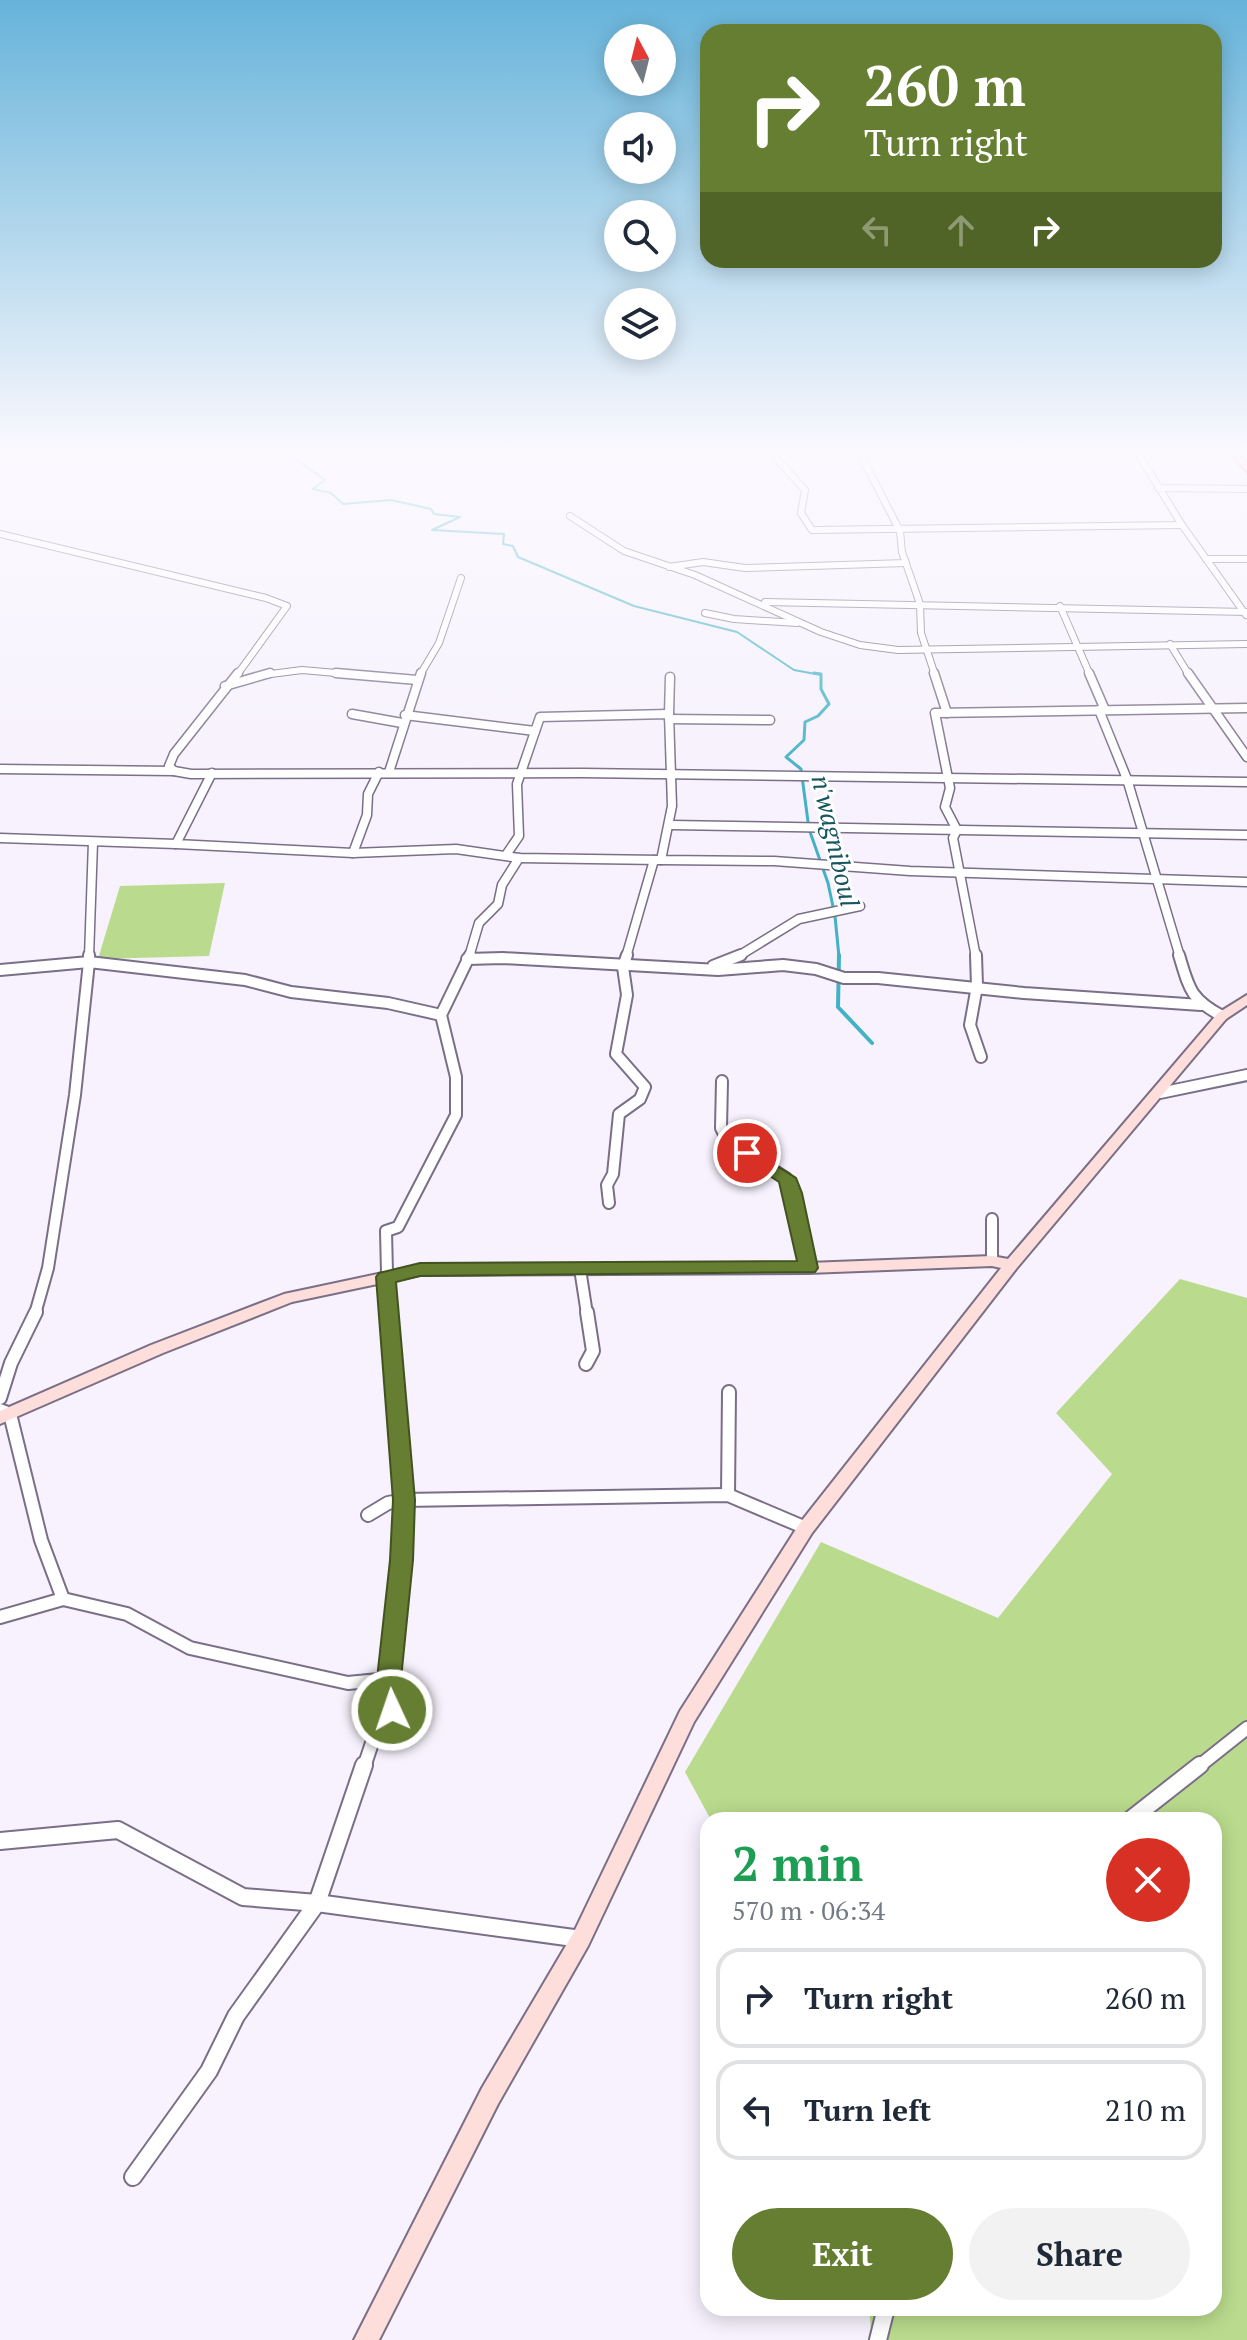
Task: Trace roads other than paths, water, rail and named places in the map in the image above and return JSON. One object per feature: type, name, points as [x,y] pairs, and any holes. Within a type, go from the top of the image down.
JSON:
[{"type":"main road","points":[[366,2340],[490,2096],[581,1939],[687,1717],[806,1528],[1002,1263],[1160,1093],[1222,1016],[1247,999]]},
{"type":"main road","points":[[3,1414],[289,1298],[420,1270],[808,1268],[1002,1263]]},
{"type":"street","points":[[113,561],[266,598],[287,606],[269,634],[174,754],[169,766],[174,771]]},
{"type":"street","points":[[653,561],[860,645],[898,650],[1247,644]]},
{"type":"street","points":[[1208,561],[1246,613]]},
{"type":"street","points":[[669,567],[703,562],[745,568],[906,563],[920,604],[925,648],[947,713]]},
{"type":"street","points":[[353,853],[367,815],[368,794],[384,772],[417,680],[439,643],[461,578]]},
{"type":"street","points":[[759,602],[1060,606],[1246,613]]},
{"type":"street","points":[[1060,606],[1079,646],[1127,779],[1190,991],[1201,1005]]},
{"type":"street","points":[[705,613],[734,619],[803,623]]},
{"type":"street","points":[[1170,644],[1210,708],[1247,757]]},
{"type":"street","points":[[225,686],[277,671],[302,670],[417,680]]},
{"type":"street","points":[[609,1203],[607,1185],[613,1174],[619,1114],[640,1099],[645,1087],[616,1054],[627,995],[623,967],[671,825],[670,677]]},
{"type":"street","points":[[957,830],[945,807],[950,788],[935,713],[1247,708]]},
{"type":"street","points":[[352,714],[535,731]]},
{"type":"street","points":[[506,855],[519,836],[517,784],[540,717],[669,716],[770,720]]},
{"type":"street","points":[[0,769],[1247,782]]},
{"type":"street","points":[[176,844],[212,773]]},
{"type":"street","points":[[671,825],[872,832],[957,830],[1247,835]]},
{"type":"street","points":[[957,830],[953,838],[975,944],[977,986],[970,1025],[981,1057]]},
{"type":"street","points":[[0,838],[353,853],[456,849],[519,858],[774,861],[959,872],[1247,882]]},
{"type":"street","points":[[0,1398],[11,1363],[38,1309],[48,1268],[75,1095],[89,962],[93,842]]},
{"type":"street","points":[[133,2177],[209,2071],[236,2016],[317,1903],[375,1734],[392,1710],[389,1679],[404,1500],[385,1277],[386,1231],[398,1227],[456,1115],[456,1077],[441,1015],[475,944],[479,923],[498,904],[502,885],[519,858]]},
{"type":"street","points":[[700,969],[746,955],[787,925],[807,916],[860,906]]},
{"type":"street","points":[[467,959],[503,958],[700,969],[783,965],[816,969],[844,978],[1201,1005],[1222,1016]]},
{"type":"street","points":[[0,970],[89,962],[245,980],[291,992],[388,1003],[441,1015]]},
{"type":"street","points":[[1160,1093],[1247,1075]]},
{"type":"street","points":[[722,1081],[721,1128],[728,1142],[786,1178],[793,1193],[808,1268]]},
{"type":"street","points":[[992,1219],[1002,1263]]},
{"type":"street","points":[[580,1269],[593,1351],[586,1364]]},
{"type":"street","points":[[728,1495],[729,1392]]},
{"type":"street","points":[[3,1414],[41,1540],[63,1599]]},
{"type":"street","points":[[368,1515],[388,1503],[404,1500],[728,1495],[806,1528]]},
{"type":"street","points":[[0,1617],[63,1599],[127,1614],[190,1648],[348,1683],[389,1679]]},
{"type":"street","points":[[1140,1812],[1247,1728]]},
{"type":"street","points":[[0,1841],[118,1830],[243,1897],[317,1903],[581,1939]]},
{"type":"street","points":[[878,2340],[884,2316]]},
{"type":"waterway","name":"n'wagniboul","points":[[528,561],[634,606],[737,632],[794,670],[821,675]]},
{"type":"waterway","name":"n'wagniboul","points":[[814,673],[821,675]]},
{"type":"waterway","name":"n'wagniboul","points":[[821,675],[821,689],[829,704],[818,716],[805,722],[804,740],[786,757],[801,769],[809,829],[828,883],[835,916],[839,957]]},
{"type":"waterway","name":"n'wagniboul","points":[[839,957],[838,1007],[872,1043]]}]
